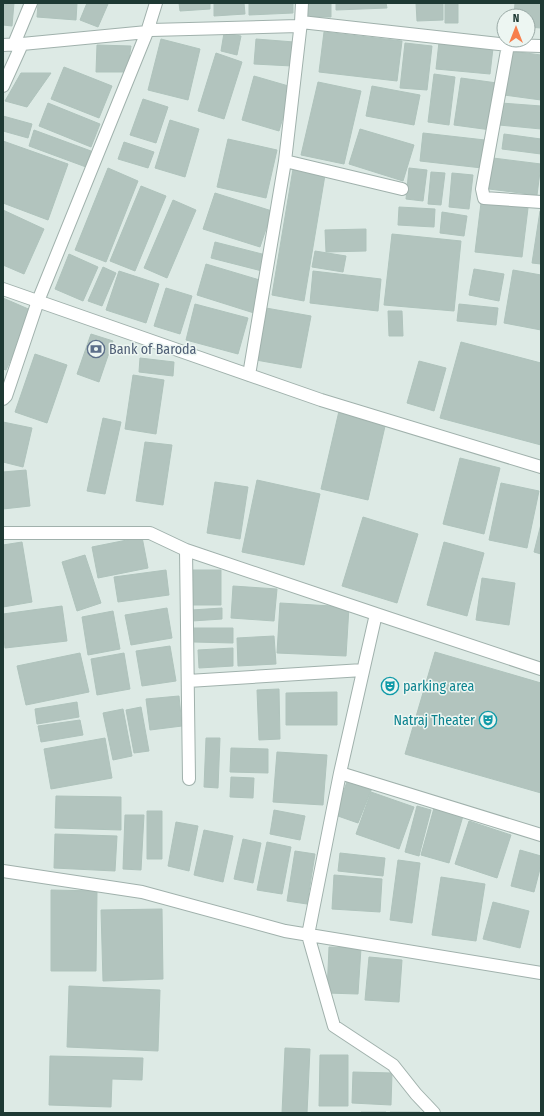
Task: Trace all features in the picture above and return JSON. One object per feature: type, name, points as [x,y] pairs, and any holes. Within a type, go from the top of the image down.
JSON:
[{"type":"street","points":[[3,86],[13,44],[32,3]]},
{"type":"street","points":[[3,399],[6,396],[38,301],[147,32],[156,3]]},
{"type":"street","points":[[249,375],[285,161],[302,3]]},
{"type":"street","points":[[13,44],[147,32],[151,30],[298,26],[301,22]]},
{"type":"street","points":[[301,22],[496,44]]},
{"type":"street","points":[[507,48],[482,189],[484,198],[541,202]]},
{"type":"street","points":[[285,161],[402,189]]},
{"type":"street","points":[[3,289],[321,400],[541,467]]},
{"type":"street","points":[[3,533],[150,533],[186,550],[541,669]]},
{"type":"street","points":[[186,550],[189,779]]},
{"type":"street","points":[[376,614],[340,773],[308,935],[334,1026],[393,1064],[416,1094],[434,1113]]},
{"type":"street","points":[[188,681],[364,670]]},
{"type":"street","points":[[340,773],[541,834]]},
{"type":"street","points":[[3,871],[142,892],[308,935],[541,973]]},
{"type":"building","points":[[3,3],[14,3],[12,26],[3,25]]},
{"type":"building","points":[[38,3],[77,3],[76,20],[37,17]]},
{"type":"building","points":[[87,3],[108,4],[98,27],[80,20]]},
{"type":"building","points":[[179,3],[210,3],[210,9],[180,11]]},
{"type":"building","points":[[214,3],[244,3],[245,14],[214,16]]},
{"type":"building","points":[[249,3],[293,3],[293,13],[249,15]]},
{"type":"building","points":[[306,3],[331,3],[331,17],[307,17]]},
{"type":"building","points":[[336,3],[386,3],[387,8],[336,10]]},
{"type":"building","points":[[416,3],[443,3],[443,20],[417,21]]},
{"type":"building","points":[[445,3],[458,3],[458,23],[445,23]]},
{"type":"building","points":[[515,3],[541,3],[541,28],[536,28],[536,8],[515,8]]},
{"type":"building","points":[[324,32],[402,41],[397,81],[319,72]]},
{"type":"building","points":[[224,33],[241,36],[237,55],[221,51]]},
{"type":"building","points":[[161,39],[200,49],[188,100],[148,90]]},
{"type":"building","points":[[256,39],[294,42],[292,66],[254,64]]},
{"type":"building","points":[[439,42],[493,48],[490,74],[436,69]]},
{"type":"building","points":[[405,43],[432,46],[427,90],[400,88]]},
{"type":"building","points":[[97,45],[131,46],[127,72],[96,72]]},
{"type":"building","points":[[511,51],[541,55],[541,100],[504,95]]},
{"type":"building","points":[[216,53],[242,62],[224,119],[198,111]]},
{"type":"building","points":[[64,67],[112,86],[99,118],[51,99]]},
{"type":"building","points":[[21,73],[51,73],[27,107],[5,101]]},
{"type":"building","points":[[434,74],[455,77],[449,125],[428,122]]},
{"type":"building","points":[[254,76],[292,87],[279,131],[242,120]]},
{"type":"building","points":[[461,78],[497,83],[491,130],[454,125]]},
{"type":"building","points":[[318,82],[361,91],[344,164],[301,155]]},
{"type":"building","points":[[372,86],[420,95],[414,125],[366,116]]},
{"type":"building","points":[[143,99],[168,107],[156,143],[130,135]]},
{"type":"building","points":[[48,103],[100,124],[91,147],[39,126]]},
{"type":"building","points":[[501,103],[541,106],[541,129],[499,125]]},
{"type":"building","points":[[3,116],[32,124],[28,138],[3,131]]},
{"type":"building","points":[[170,120],[199,129],[185,177],[155,168]]},
{"type":"building","points":[[360,129],[414,145],[403,181],[349,164]]},
{"type":"building","points":[[34,130],[91,151],[86,167],[29,146]]},
{"type":"building","points":[[423,133],[485,140],[482,168],[420,161]]},
{"type":"building","points":[[504,134],[541,139],[541,154],[502,149]]},
{"type":"building","points":[[228,139],[277,150],[266,198],[217,187]]},
{"type":"building","points":[[3,141],[68,164],[48,220],[3,203]]},
{"type":"building","points":[[124,142],[154,152],[148,168],[118,159]]},
{"type":"building","points":[[493,158],[541,164],[537,195],[489,189]]},
{"type":"building","points":[[108,168],[138,181],[106,262],[75,250]]},
{"type":"building","points":[[409,168],[427,170],[423,201],[406,199]]},
{"type":"building","points":[[293,169],[325,175],[304,301],[272,295]]},
{"type":"building","points":[[431,172],[445,173],[441,205],[428,204]]},
{"type":"building","points":[[452,173],[473,175],[469,209],[449,207]]},
{"type":"building","points":[[141,186],[166,196],[135,271],[110,261]]},
{"type":"building","points":[[215,193],[272,211],[260,247],[203,229]]},
{"type":"building","points":[[173,200],[196,210],[167,278],[144,268]]},
{"type":"building","points":[[481,203],[528,208],[522,257],[475,252]]},
{"type":"building","points":[[399,207],[435,209],[434,227],[398,225]]},
{"type":"building","points":[[3,210],[44,229],[24,274],[3,265]]},
{"type":"building","points":[[541,211],[541,264],[532,263]]},
{"type":"building","points":[[442,212],[467,216],[464,236],[440,233]]},
{"type":"building","points":[[366,229],[366,251],[326,252],[325,230]]},
{"type":"building","points":[[392,234],[461,241],[454,311],[384,305]]},
{"type":"building","points":[[215,242],[266,255],[262,271],[211,258]]},
{"type":"building","points":[[315,251],[346,256],[343,272],[312,267]]},
{"type":"building","points":[[69,254],[98,267],[83,301],[55,289]]},
{"type":"building","points":[[206,264],[263,281],[254,313],[197,295]]},
{"type":"building","points":[[103,267],[116,273],[102,306],[88,301]]},
{"type":"building","points":[[474,269],[504,274],[499,301],[469,295]]},
{"type":"building","points":[[513,270],[541,275],[541,330],[504,323]]},
{"type":"building","points":[[119,271],[159,284],[146,323],[106,310]]},
{"type":"building","points":[[313,271],[381,279],[378,311],[310,303]]},
{"type":"building","points":[[166,288],[192,296],[180,334],[154,326]]},
{"type":"building","points":[[3,298],[33,311],[6,370],[3,369]]},
{"type":"building","points":[[195,304],[248,318],[238,354],[186,340]]},
{"type":"building","points":[[459,304],[498,308],[496,325],[457,321]]},
{"type":"building","points":[[266,308],[311,316],[301,368],[256,360]]},
{"type":"building","points":[[388,311],[402,311],[403,336],[389,336]]},
{"type":"building","points":[[91,334],[113,341],[99,382],[77,374]]},
{"type":"building","points":[[461,342],[541,363],[541,445],[440,418]]},
{"type":"building","points":[[35,354],[67,365],[47,423],[15,412]]},
{"type":"building","points":[[140,358],[174,362],[173,376],[139,372]]},
{"type":"building","points":[[419,361],[446,368],[434,411],[407,403]]},
{"type":"building","points":[[133,375],[164,380],[156,434],[125,429]]},
{"type":"building","points":[[339,411],[386,422],[368,500],[321,489]]},
{"type":"building","points":[[103,418],[121,422],[105,494],[87,491]]},
{"type":"building","points":[[3,422],[32,428],[23,467],[3,462]]},
{"type":"building","points":[[145,442],[172,445],[163,505],[136,501]]},
{"type":"building","points":[[460,458],[500,468],[484,534],[443,524]]},
{"type":"building","points":[[26,470],[30,506],[3,509],[3,472]]},
{"type":"building","points":[[257,480],[320,494],[304,565],[242,552]]},
{"type":"building","points":[[215,482],[248,487],[240,539],[207,533]]},
{"type":"building","points":[[501,483],[539,491],[527,548],[489,540]]},
{"type":"building","points":[[363,517],[418,534],[397,603],[342,586]]},
{"type":"building","points":[[541,524],[541,554],[534,552]]},
{"type":"building","points":[[142,537],[148,568],[98,578],[92,547]]},
{"type":"building","points":[[22,542],[32,602],[3,607],[3,545]]},
{"type":"building","points":[[444,542],[484,553],[467,616],[427,605]]},
{"type":"building","points":[[85,555],[101,603],[77,611],[62,562]]},
{"type":"building","points":[[166,570],[169,595],[118,602],[114,577]]},
{"type":"building","points":[[193,570],[221,570],[221,605],[193,605]]},
{"type":"building","points":[[482,578],[515,583],[509,625],[476,620]]},
{"type":"building","points":[[233,586],[277,589],[274,621],[231,618]]},
{"type":"building","points":[[280,603],[349,607],[346,656],[277,653]]},
{"type":"building","points":[[62,606],[67,641],[5,648],[3,614]]},
{"type":"building","points":[[167,608],[172,638],[131,645],[125,615]]},
{"type":"building","points":[[222,608],[222,619],[192,621],[192,610]]},
{"type":"building","points":[[113,611],[120,649],[88,655],[82,617]]},
{"type":"building","points":[[194,628],[233,628],[233,643],[194,642]]},
{"type":"building","points":[[274,636],[276,664],[238,666],[237,638]]},
{"type":"building","points":[[170,646],[176,681],[142,686],[136,651]]},
{"type":"building","points":[[233,648],[233,666],[199,668],[198,650]]},
{"type":"building","points":[[435,652],[541,683],[541,793],[405,754]]},
{"type":"building","points":[[80,653],[89,692],[26,705],[17,666]]},
{"type":"building","points":[[124,653],[130,689],[97,695],[91,659]]},
{"type":"building","points":[[279,689],[280,739],[259,740],[257,690]]},
{"type":"building","points":[[337,692],[337,725],[286,725],[286,693]]},
{"type":"building","points":[[179,696],[182,726],[150,730],[146,699]]},
{"type":"building","points":[[77,702],[79,717],[37,724],[35,709]]},
{"type":"building","points":[[141,707],[149,751],[134,753],[126,710]]},
{"type":"building","points":[[123,709],[132,756],[113,760],[103,713]]},
{"type":"building","points":[[80,720],[83,735],[41,742],[38,726]]},
{"type":"building","points":[[105,738],[112,778],[51,789],[44,749]]},
{"type":"building","points":[[206,738],[220,738],[218,788],[204,787]]},
{"type":"building","points":[[231,748],[268,749],[268,773],[230,772]]},
{"type":"building","points":[[277,752],[327,755],[323,805],[273,802]]},
{"type":"building","points":[[231,777],[254,778],[253,798],[230,797]]},
{"type":"building","points":[[348,779],[372,788],[358,823],[335,815]]},
{"type":"building","points":[[371,792],[414,807],[399,849],[356,834]]},
{"type":"building","points":[[56,796],[121,797],[121,830],[55,828]]},
{"type":"building","points":[[417,806],[431,810],[419,856],[405,852]]},
{"type":"building","points":[[434,808],[463,816],[449,863],[421,855]]},
{"type":"building","points":[[274,810],[305,816],[300,840],[270,834]]},
{"type":"building","points":[[147,811],[162,811],[162,859],[147,859]]},
{"type":"building","points":[[125,815],[144,815],[141,870],[123,869]]},
{"type":"building","points":[[469,821],[511,835],[497,878],[455,864]]},
{"type":"building","points":[[176,822],[198,826],[189,871],[168,866]]},
{"type":"building","points":[[204,830],[233,836],[223,882],[194,875]]},
{"type":"building","points":[[55,834],[117,836],[115,871],[54,868]]},
{"type":"building","points":[[243,839],[261,843],[253,883],[234,879]]},
{"type":"building","points":[[267,842],[291,847],[282,894],[257,890]]},
{"type":"building","points":[[520,850],[541,856],[541,865],[534,892],[511,886]]},
{"type":"building","points":[[295,851],[315,854],[307,904],[287,901]]},
{"type":"building","points":[[340,853],[385,858],[383,876],[338,871]]},
{"type":"building","points":[[398,860],[420,863],[412,923],[390,920]]},
{"type":"building","points":[[334,875],[382,879],[380,912],[332,909]]},
{"type":"building","points":[[441,877],[485,884],[476,941],[432,935]]},
{"type":"building","points":[[51,890],[97,891],[96,971],[51,971]]},
{"type":"building","points":[[493,902],[529,911],[520,948],[483,939]]},
{"type":"building","points":[[162,909],[163,979],[103,981],[101,910]]},
{"type":"building","points":[[329,947],[361,948],[358,994],[327,993]]},
{"type":"building","points":[[369,957],[402,960],[399,1002],[365,1000]]},
{"type":"building","points":[[69,986],[160,990],[158,1051],[67,1047]]},
{"type":"building","points":[[285,1048],[310,1049],[307,1113],[282,1113]]},
{"type":"building","points":[[320,1055],[348,1055],[348,1106],[319,1106]]},
{"type":"building","points":[[50,1056],[143,1058],[142,1080],[112,1079],[111,1107],[49,1105]]},
{"type":"building","points":[[353,1072],[392,1073],[391,1105],[352,1103]]},
{"type":"building","points":[[386,1112],[386,1113],[361,1113]]},
{"type":"building","points":[[420,1112],[420,1113],[390,1113]]},
{"type":"place","name":"Bank of Baroda","points":[[96,349]]},
{"type":"place","name":"parking area","points":[[390,686]]},
{"type":"place","name":"Natraj Theater","points":[[488,720]]}]
